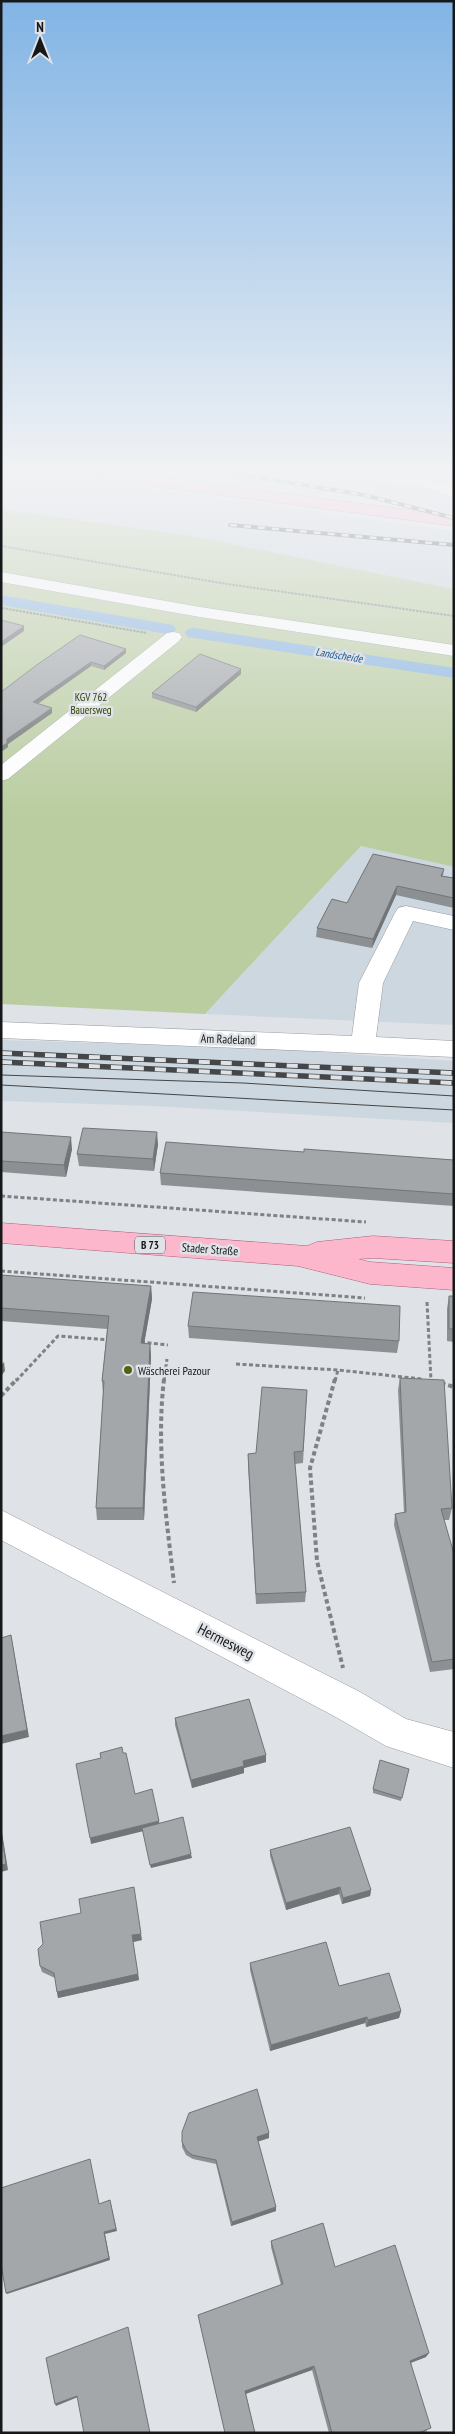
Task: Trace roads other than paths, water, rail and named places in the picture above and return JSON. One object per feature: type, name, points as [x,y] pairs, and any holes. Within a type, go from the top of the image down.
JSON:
[{"type":"main road","name":"Stader Straße","points":[[1,1234],[298,1255],[370,1273],[454,1279]]},
{"type":"main road","name":"Stader Straße","points":[[298,1255],[373,1247],[454,1252]]},
{"type":"street","points":[[50,586],[200,612],[454,651]]},
{"type":"street","points":[[1,774],[173,638]]},
{"type":"street","points":[[363,1045],[371,983],[406,913],[454,923]]},
{"type":"street","name":"Am Radeland","points":[[1,1030],[454,1049]]},
{"type":"street","name":"Hermesweg","points":[[1,1524],[347,1704],[399,1734],[454,1750]]},
{"type":"waterway","name":"Landscheide","points":[[1,600],[167,629]]},
{"type":"waterway","name":"Landscheide","points":[[194,633],[454,673]]},
{"type":"tram line","points":[[1,1075],[243,1083],[454,1096]]},
{"type":"tram line","points":[[1,1085],[454,1110]]},
{"type":"railway","points":[[1,1053],[454,1073]]},
{"type":"railway","points":[[1,1062],[454,1083]]},
{"type":"place","name":"Wäscherei Pazour","points":[[128,1370]]},
{"type":"park label","name":"KGV 762 Bauersweg","points":[[91,703]]}]
